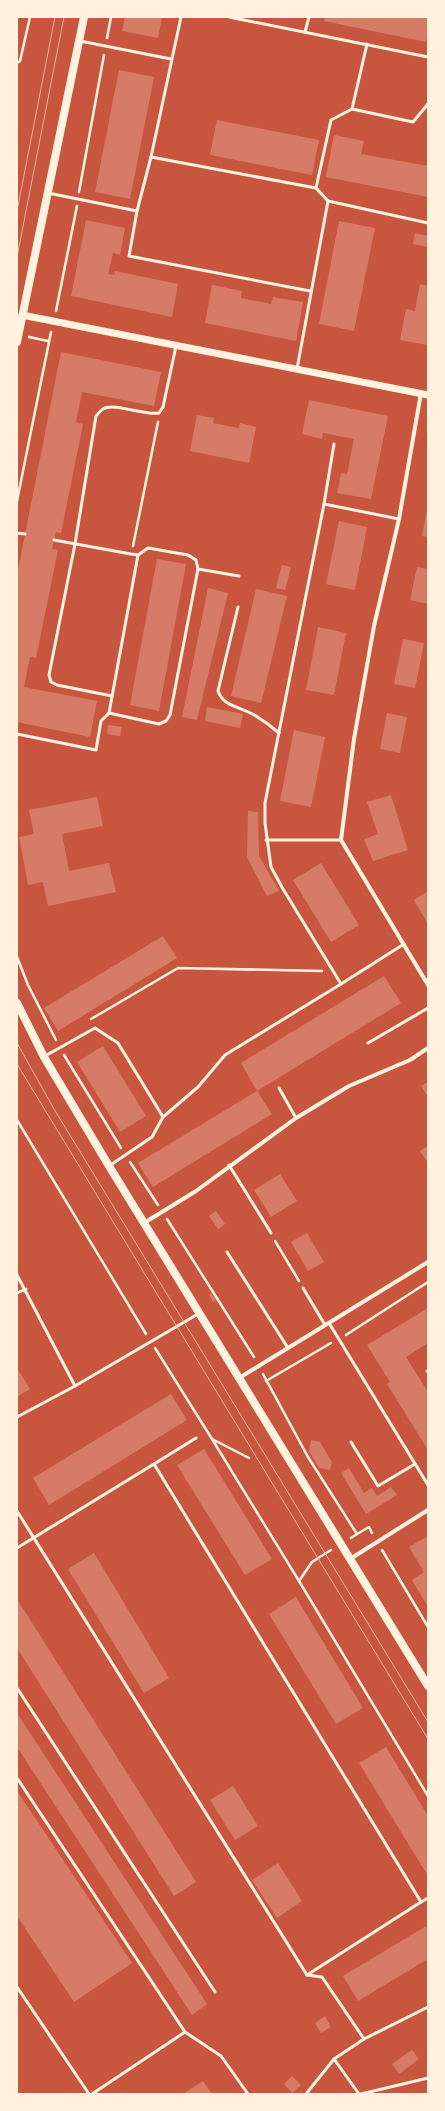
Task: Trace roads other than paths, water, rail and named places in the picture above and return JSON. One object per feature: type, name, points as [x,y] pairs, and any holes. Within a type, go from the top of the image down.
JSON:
[{"type":"main road","points":[[18,338],[20,314],[84,17]]},
{"type":"main road","points":[[17,1002],[44,1057],[109,1166],[350,1558],[425,1676],[428,1686]]},
{"type":"street","points":[[20,314],[424,394],[374,626],[354,739],[341,840],[428,985]]},
{"type":"street","points":[[144,1223],[196,1191],[229,1165],[296,1118],[349,1086],[410,1060],[428,1048]]},
{"type":"street","points":[[239,1378],[428,1262]]},
{"type":"street","points":[[350,1558],[428,1510]]},
{"type":"lane","points":[[181,17],[170,59],[151,157],[137,211],[129,256],[310,291]]},
{"type":"lane","points":[[229,17],[428,57]]},
{"type":"lane","points":[[305,32],[309,17]]},
{"type":"lane","points":[[79,41],[170,59]]},
{"type":"lane","points":[[352,109],[367,44]]},
{"type":"lane","points":[[316,188],[331,120],[352,109],[413,122],[428,104]]},
{"type":"lane","points":[[151,157],[316,188],[328,201],[428,223]]},
{"type":"lane","points":[[46,193],[137,211]]},
{"type":"lane","points":[[297,369],[310,291],[328,201]]},
{"type":"lane","points":[[112,696],[57,685],[52,682],[49,675],[75,544],[96,416],[103,408],[111,407],[152,415],[159,413],[163,407],[176,345]]},
{"type":"lane","points":[[334,444],[324,504],[265,803],[266,840],[272,867],[280,883],[341,984]]},
{"type":"lane","points":[[324,504],[398,520]]},
{"type":"lane","points":[[17,533],[25,534]]},
{"type":"lane","points":[[54,540],[138,555],[148,548],[188,555],[196,560],[198,569],[170,715],[166,721],[159,724],[109,714]]},
{"type":"lane","points":[[17,734],[96,750],[101,721],[109,714],[138,555]]},
{"type":"lane","points":[[198,569],[239,576]]},
{"type":"lane","points":[[238,606],[218,691],[220,698],[226,704],[256,715],[279,733]]},
{"type":"lane","points":[[266,840],[341,840]]},
{"type":"lane","points":[[109,1166],[152,1137],[163,1117],[198,1087],[225,1055],[404,944]]},
{"type":"lane","points":[[368,1043],[428,1008]]},
{"type":"lane","points":[[44,1057],[95,1028],[118,1042],[163,1117]]},
{"type":"lane","points":[[279,1088],[296,1118]]},
{"type":"lane","points":[[229,1165],[271,1233]]},
{"type":"lane","points":[[227,1252],[288,1348]]},
{"type":"lane","points":[[17,1275],[26,1288],[76,1386]]},
{"type":"lane","points":[[17,1293],[26,1288]]},
{"type":"lane","points":[[303,1288],[428,1485]]},
{"type":"lane","points":[[17,1417],[76,1386],[150,1341],[200,1313]]},
{"type":"lane","points":[[17,1548],[196,1438]]},
{"type":"lane","points":[[352,1442],[378,1486],[415,1464]]},
{"type":"lane","points":[[154,1464],[421,1902]]},
{"type":"lane","points":[[17,1512],[307,1975]]},
{"type":"lane","points":[[17,1688],[215,1992]]},
{"type":"lane","points":[[17,1778],[186,2032],[221,2056],[248,2094]]},
{"type":"lane","points":[[307,1975],[428,1898]]},
{"type":"lane","points":[[307,1975],[322,1977],[364,2039]]},
{"type":"lane","points":[[17,1987],[89,2094]]},
{"type":"lane","points":[[306,2094],[334,2059],[364,2039],[428,2007]]},
{"type":"lane","points":[[92,2094],[186,2032]]},
{"type":"lane","points":[[334,2059],[360,2094],[428,2078]]},
{"type":"tram line","points":[[17,211],[55,17]]},
{"type":"tram line","points":[[17,257],[64,17]]},
{"type":"tram line","points":[[17,1043],[54,1109],[428,1722]]},
{"type":"tram line","points":[[17,1064],[428,1739]]}]
